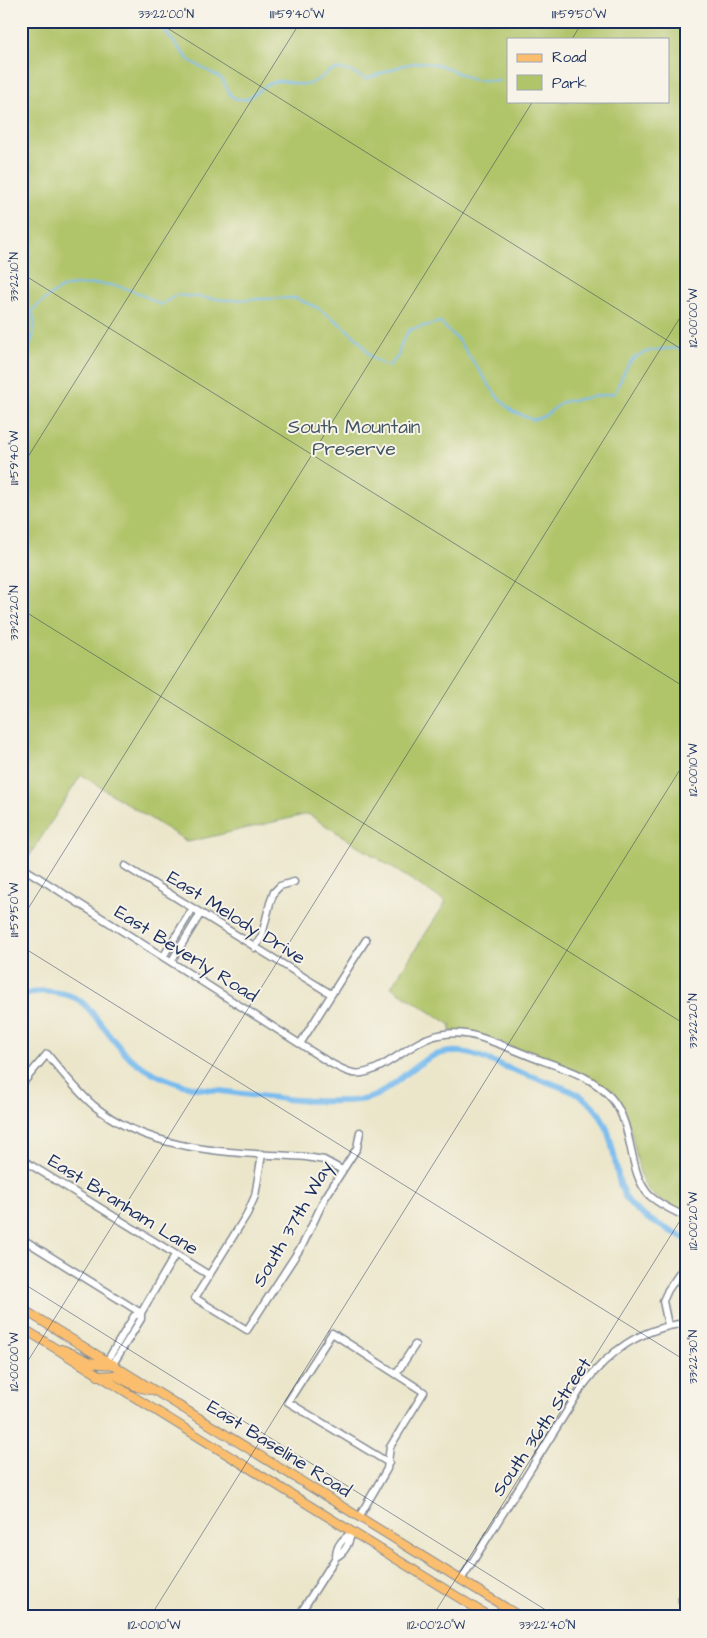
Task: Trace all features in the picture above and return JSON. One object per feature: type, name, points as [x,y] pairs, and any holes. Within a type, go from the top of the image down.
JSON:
[{"type":"main road","name":"East Baseline Road","points":[[21,1308],[108,1364],[521,1617]]},
{"type":"main road","name":"East Baseline Road","points":[[21,1327],[490,1617]]},
{"type":"main road","points":[[52,1347],[73,1352],[96,1365],[108,1364],[103,1376],[114,1375],[137,1387],[158,1393]]},
{"type":"main road","points":[[218,1450],[226,1435]]},
{"type":"main road","points":[[352,1532],[359,1517]]},
{"type":"main road","points":[[452,1594],[461,1580]]},
{"type":"street","name":"East Melody Drive","points":[[125,866],[330,994]]},
{"type":"street","name":"East Beverly Road","points":[[21,869],[334,1065],[353,1073],[370,1072],[422,1041],[448,1033],[464,1034],[499,1044],[583,1077],[611,1098],[620,1111],[625,1123],[639,1179],[644,1188],[657,1201],[686,1217]]},
{"type":"street","points":[[255,948],[262,935],[274,892],[280,886],[294,882]]},
{"type":"street","points":[[162,957],[193,908]]},
{"type":"street","points":[[171,962],[201,913]]},
{"type":"street","points":[[300,1044],[366,940]]},
{"type":"street","points":[[21,1085],[47,1054],[71,1084],[94,1106],[120,1123],[156,1139],[184,1146],[306,1157],[324,1160],[342,1170]]},
{"type":"street","name":"South 37th Way","points":[[209,1275],[195,1298],[247,1330],[302,1244],[325,1198],[357,1148],[360,1132]]},
{"type":"street","points":[[209,1275],[247,1214],[255,1196],[262,1154]]},
{"type":"street","name":"East Branham Lane","points":[[21,1159],[175,1256],[209,1275]]},
{"type":"street","points":[[21,1238],[141,1312]]},
{"type":"street","points":[[108,1364],[128,1334],[134,1316],[141,1312],[175,1256]]},
{"type":"street","points":[[685,1264],[663,1302],[668,1325],[686,1323]]},
{"type":"street","name":"South 36th Street","points":[[461,1580],[597,1367],[625,1344],[668,1325]]},
{"type":"street","points":[[359,1517],[388,1470],[389,1463],[390,1447],[424,1392],[332,1334],[288,1402],[389,1463]]},
{"type":"street","points":[[396,1374],[415,1345]]},
{"type":"street","points":[[298,1617],[336,1557],[342,1554],[349,1543],[352,1532]]},
{"type":"street","points":[[684,1605],[682,1596],[686,1590]]},
{"type":"green space","name":"South Mountain Preserve","points":[[21,21],[686,21],[686,1214],[659,1200],[647,1188],[640,1174],[626,1116],[615,1098],[597,1082],[485,1036],[450,1031],[451,1025],[391,987],[446,902],[308,814],[188,842],[81,775],[25,863],[21,866]]},
{"type":"waterway","points":[[156,21],[189,60],[222,79],[231,96],[237,99],[247,99],[277,81],[302,85],[309,84],[331,71],[341,69],[366,79],[404,65],[419,62],[440,65],[473,80],[499,81]]},
{"type":"waterway","points":[[21,163],[28,163]]},
{"type":"waterway","points":[[21,363],[33,337],[35,325],[32,310],[58,290],[72,285],[95,284],[124,288],[161,305],[176,295],[226,300],[295,298],[316,307],[338,322],[359,340],[371,357],[388,367],[398,356],[401,344],[409,330],[440,322],[459,341],[496,395],[512,411],[533,420],[545,416],[562,402],[615,393],[628,365],[639,355],[654,350],[686,348]]},
{"type":"waterway","points":[[21,997],[44,991],[76,998],[86,1006],[130,1058],[155,1074],[174,1082],[204,1089],[272,1098],[307,1101],[359,1100],[369,1098],[384,1091],[422,1062],[436,1055],[457,1052],[480,1057],[575,1093],[594,1107],[601,1116],[610,1136],[620,1183],[628,1201],[647,1218],[686,1239]]}]
